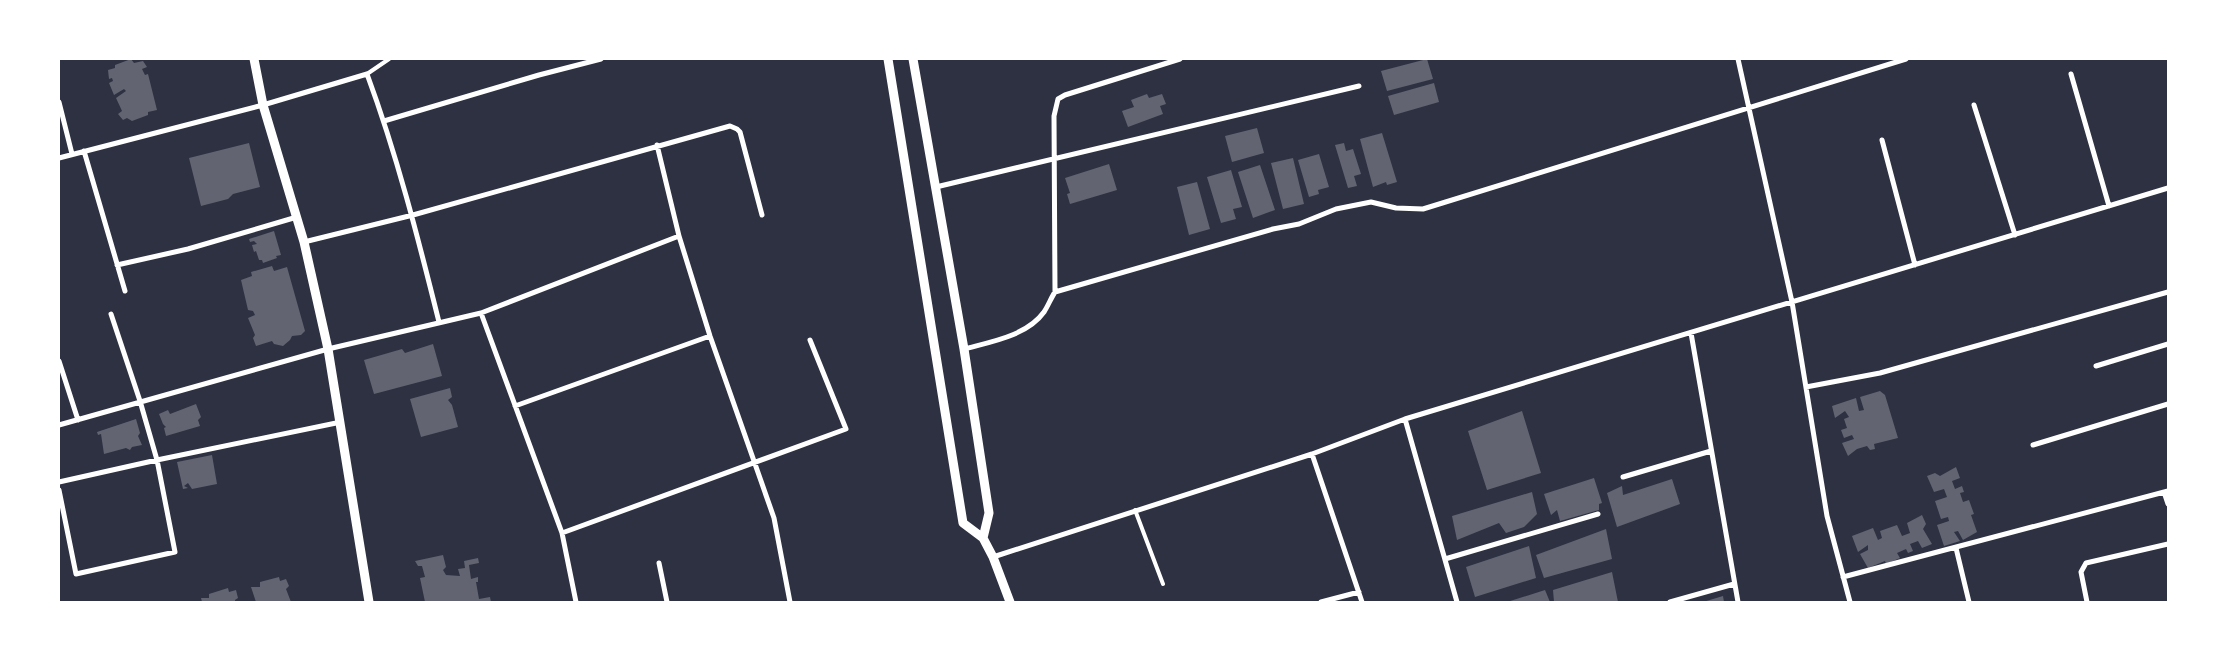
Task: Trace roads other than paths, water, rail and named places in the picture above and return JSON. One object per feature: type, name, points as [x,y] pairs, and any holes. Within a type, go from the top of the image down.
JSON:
[{"type":"street","points":[[254,59],[264,105],[304,242],[328,349],[369,602]]},
{"type":"street","points":[[384,120],[539,74],[602,59]]},
{"type":"street","points":[[888,59],[963,522],[983,538],[993,557],[1010,602]]},
{"type":"street","points":[[914,59],[964,349],[989,513],[983,538]]},
{"type":"street","points":[[964,349],[1003,339],[1027,326],[1043,314],[1054,292],[1055,106],[1058,100],[1065,95],[1180,59]]},
{"type":"street","points":[[1738,59],[1792,302],[1827,516],[1850,602]]},
{"type":"street","points":[[1054,292],[1274,229],[1299,224],[1336,209],[1371,202],[1396,208],[1422,209],[1906,59]]},
{"type":"street","points":[[59,158],[264,105],[367,74],[384,120],[413,215],[439,322]]},
{"type":"street","points":[[2072,74],[2109,206]]},
{"type":"street","points":[[936,187],[1359,86]]},
{"type":"street","points":[[59,102],[72,154]]},
{"type":"street","points":[[1974,105],[2015,235]]},
{"type":"street","points":[[304,242],[413,215],[730,126],[737,128],[740,132],[762,215]]},
{"type":"street","points":[[1882,140],[1915,266]]},
{"type":"street","points":[[657,145],[679,236],[710,336],[756,462],[774,518],[790,602]]},
{"type":"street","points":[[84,151],[125,291]]},
{"type":"street","points":[[993,557],[1312,454],[1405,419],[2168,188]]},
{"type":"street","points":[[117,265],[188,249],[297,217]]},
{"type":"street","points":[[59,425],[328,349],[482,312],[679,236]]},
{"type":"street","points":[[1806,387],[1880,373],[2168,292]]},
{"type":"street","points":[[482,312],[562,533],[576,602]]},
{"type":"street","points":[[59,490],[76,574],[175,552],[157,460],[140,401],[111,314]]},
{"type":"street","points":[[1691,333],[1738,602]]},
{"type":"street","points":[[515,406],[710,336]]},
{"type":"street","points":[[562,533],[846,430],[810,340]]},
{"type":"street","points":[[2096,366],[2168,344]]},
{"type":"street","points":[[59,361],[78,420]]},
{"type":"street","points":[[2033,445],[2168,404]]},
{"type":"street","points":[[1405,419],[1457,602]]},
{"type":"street","points":[[59,482],[341,422]]},
{"type":"street","points":[[1623,477],[1711,451]]},
{"type":"street","points":[[1312,454],[1362,602]]},
{"type":"street","points":[[1843,577],[2166,492],[2168,504]]},
{"type":"street","points":[[1445,559],[1598,514]]},
{"type":"street","points":[[2087,602],[2081,572],[2086,563],[2168,544]]},
{"type":"street","points":[[1956,548],[1969,602]]},
{"type":"street","points":[[659,563],[667,602]]},
{"type":"street","points":[[1670,602],[1734,584]]},
{"type":"street","points":[[1321,602],[1359,592]]},
{"type":"lane","points":[[367,74],[389,59]]},
{"type":"lane","points":[[1135,510],[1163,584]]}]
